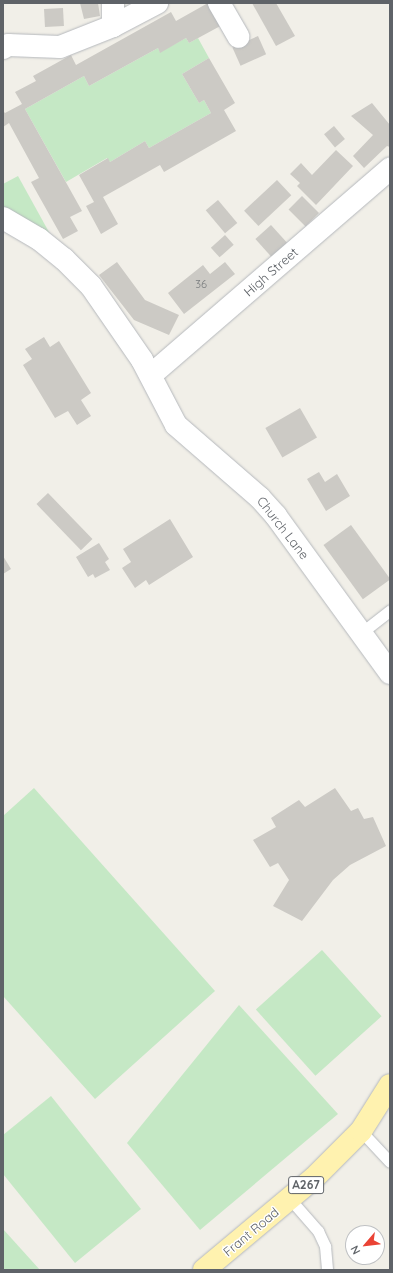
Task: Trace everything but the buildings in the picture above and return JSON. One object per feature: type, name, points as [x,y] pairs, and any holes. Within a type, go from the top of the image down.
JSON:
[{"type":"main road","name":"Frant Road","points":[[204,1270],[290,1199],[361,1131],[390,1085]]},
{"type":"street","points":[[113,3],[113,26]]},
{"type":"street","points":[[3,48],[8,45],[60,46],[113,26],[157,3]]},
{"type":"street","points":[[219,3],[238,37]]},
{"type":"street","name":"High Street","points":[[151,375],[390,169]]},
{"type":"street","name":"Church Lane","points":[[3,218],[40,239],[64,259],[91,286],[151,375],[176,425],[260,498],[390,673]]},
{"type":"lane","points":[[361,634],[390,610]]},
{"type":"lane","points":[[361,1131],[390,1162]]},
{"type":"lane","points":[[290,1199],[318,1232],[325,1246],[327,1270]]},
{"type":"green space","points":[[186,38],[189,43],[198,38],[209,58],[182,74],[199,103],[204,100],[211,113],[149,148],[145,141],[110,162],[107,158],[66,182],[25,109],[84,76],[89,86],[158,48],[160,52]]},
{"type":"green space","points":[[18,176],[55,243],[3,212],[3,184]]},
{"type":"green space","points":[[34,788],[215,991],[95,1099],[3,996],[3,816]]},
{"type":"green space","points":[[322,950],[382,1016],[315,1076],[256,1010]]},
{"type":"green space","points":[[239,1005],[338,1114],[200,1230],[127,1143]]},
{"type":"green space","points":[[51,1096],[141,1209],[75,1263],[3,1174],[3,1135]]},
{"type":"green space","points":[[3,1229],[40,1270],[3,1270]]}]
